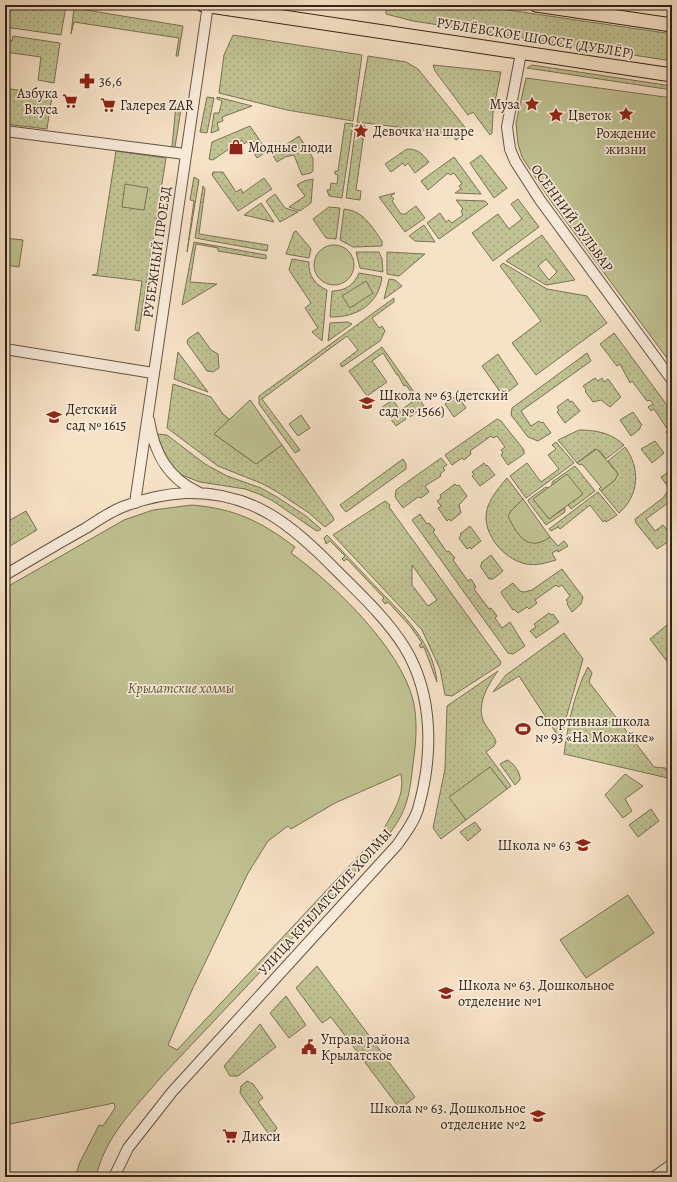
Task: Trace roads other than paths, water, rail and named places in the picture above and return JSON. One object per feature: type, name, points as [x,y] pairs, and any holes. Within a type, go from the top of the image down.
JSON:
[{"type":"main road","name":"РУБЛЁВСКОЕ ШОССЕ (ДУБЛЁР)","points":[[207,5],[672,75]]},
{"type":"main road","points":[[536,5],[672,25]]},
{"type":"street","name":"РУБЕЖНЫЙ ПРОЕЗД","points":[[135,503],[207,5]]},
{"type":"street","name":"ОСЕННИЙ БУЛЬВАР","points":[[521,53],[507,127],[510,149],[514,160],[540,200],[672,380]]},
{"type":"street","points":[[5,131],[185,154]]},
{"type":"street","points":[[5,348],[153,373]]},
{"type":"street","points":[[148,412],[154,442],[162,461],[180,481],[201,494]]},
{"type":"street","name":"УЛИЦА КРЫЛАТСКИЕ ХОЛМЫ","points":[[5,575],[113,511],[135,503],[173,494],[201,494],[226,497],[248,503],[290,526],[315,549],[390,627],[409,655],[423,689],[428,724],[427,768],[418,810],[409,828],[397,845],[172,1092],[128,1148],[114,1177]]},
{"type":"street","points":[[654,1177],[672,1164]]},
{"type":"place","name":"36,6","points":[[87,81]]},
{"type":"place","name":"Азбука Вкуса","points":[[70,101]]},
{"type":"place","name":"Муза","points":[[532,104]]},
{"type":"place","name":"Галерея ZAR","points":[[108,105]]},
{"type":"place","name":"Рождение жизни","points":[[626,114]]},
{"type":"place","name":"Цветок","points":[[556,115]]},
{"type":"place","name":"Девочка на шаре","points":[[361,131]]},
{"type":"place","name":"Модные люди","points":[[236,147]]},
{"type":"place","name":"Школа № 63 (детский сад № 1566)","points":[[367,403]]},
{"type":"place","name":"Детский сад № 1615","points":[[54,417]]},
{"type":"place","name":"Спортивная школа № 93 «На Можайке»","points":[[523,729]]},
{"type":"place","name":"Школа № 63","points":[[583,845]]},
{"type":"place","name":"Школа № 63. Дошкольное отделение №1","points":[[446,993]]},
{"type":"place","name":"Управа района Крылатское","points":[[309,1047]]},
{"type":"place","name":"Школа № 63. Дошкольное отделение №2","points":[[538,1116]]},
{"type":"place","name":"Дикси","points":[[230,1136]]},
{"type":"park label","name":"Крылатские холмы","points":[[181,688]]}]
